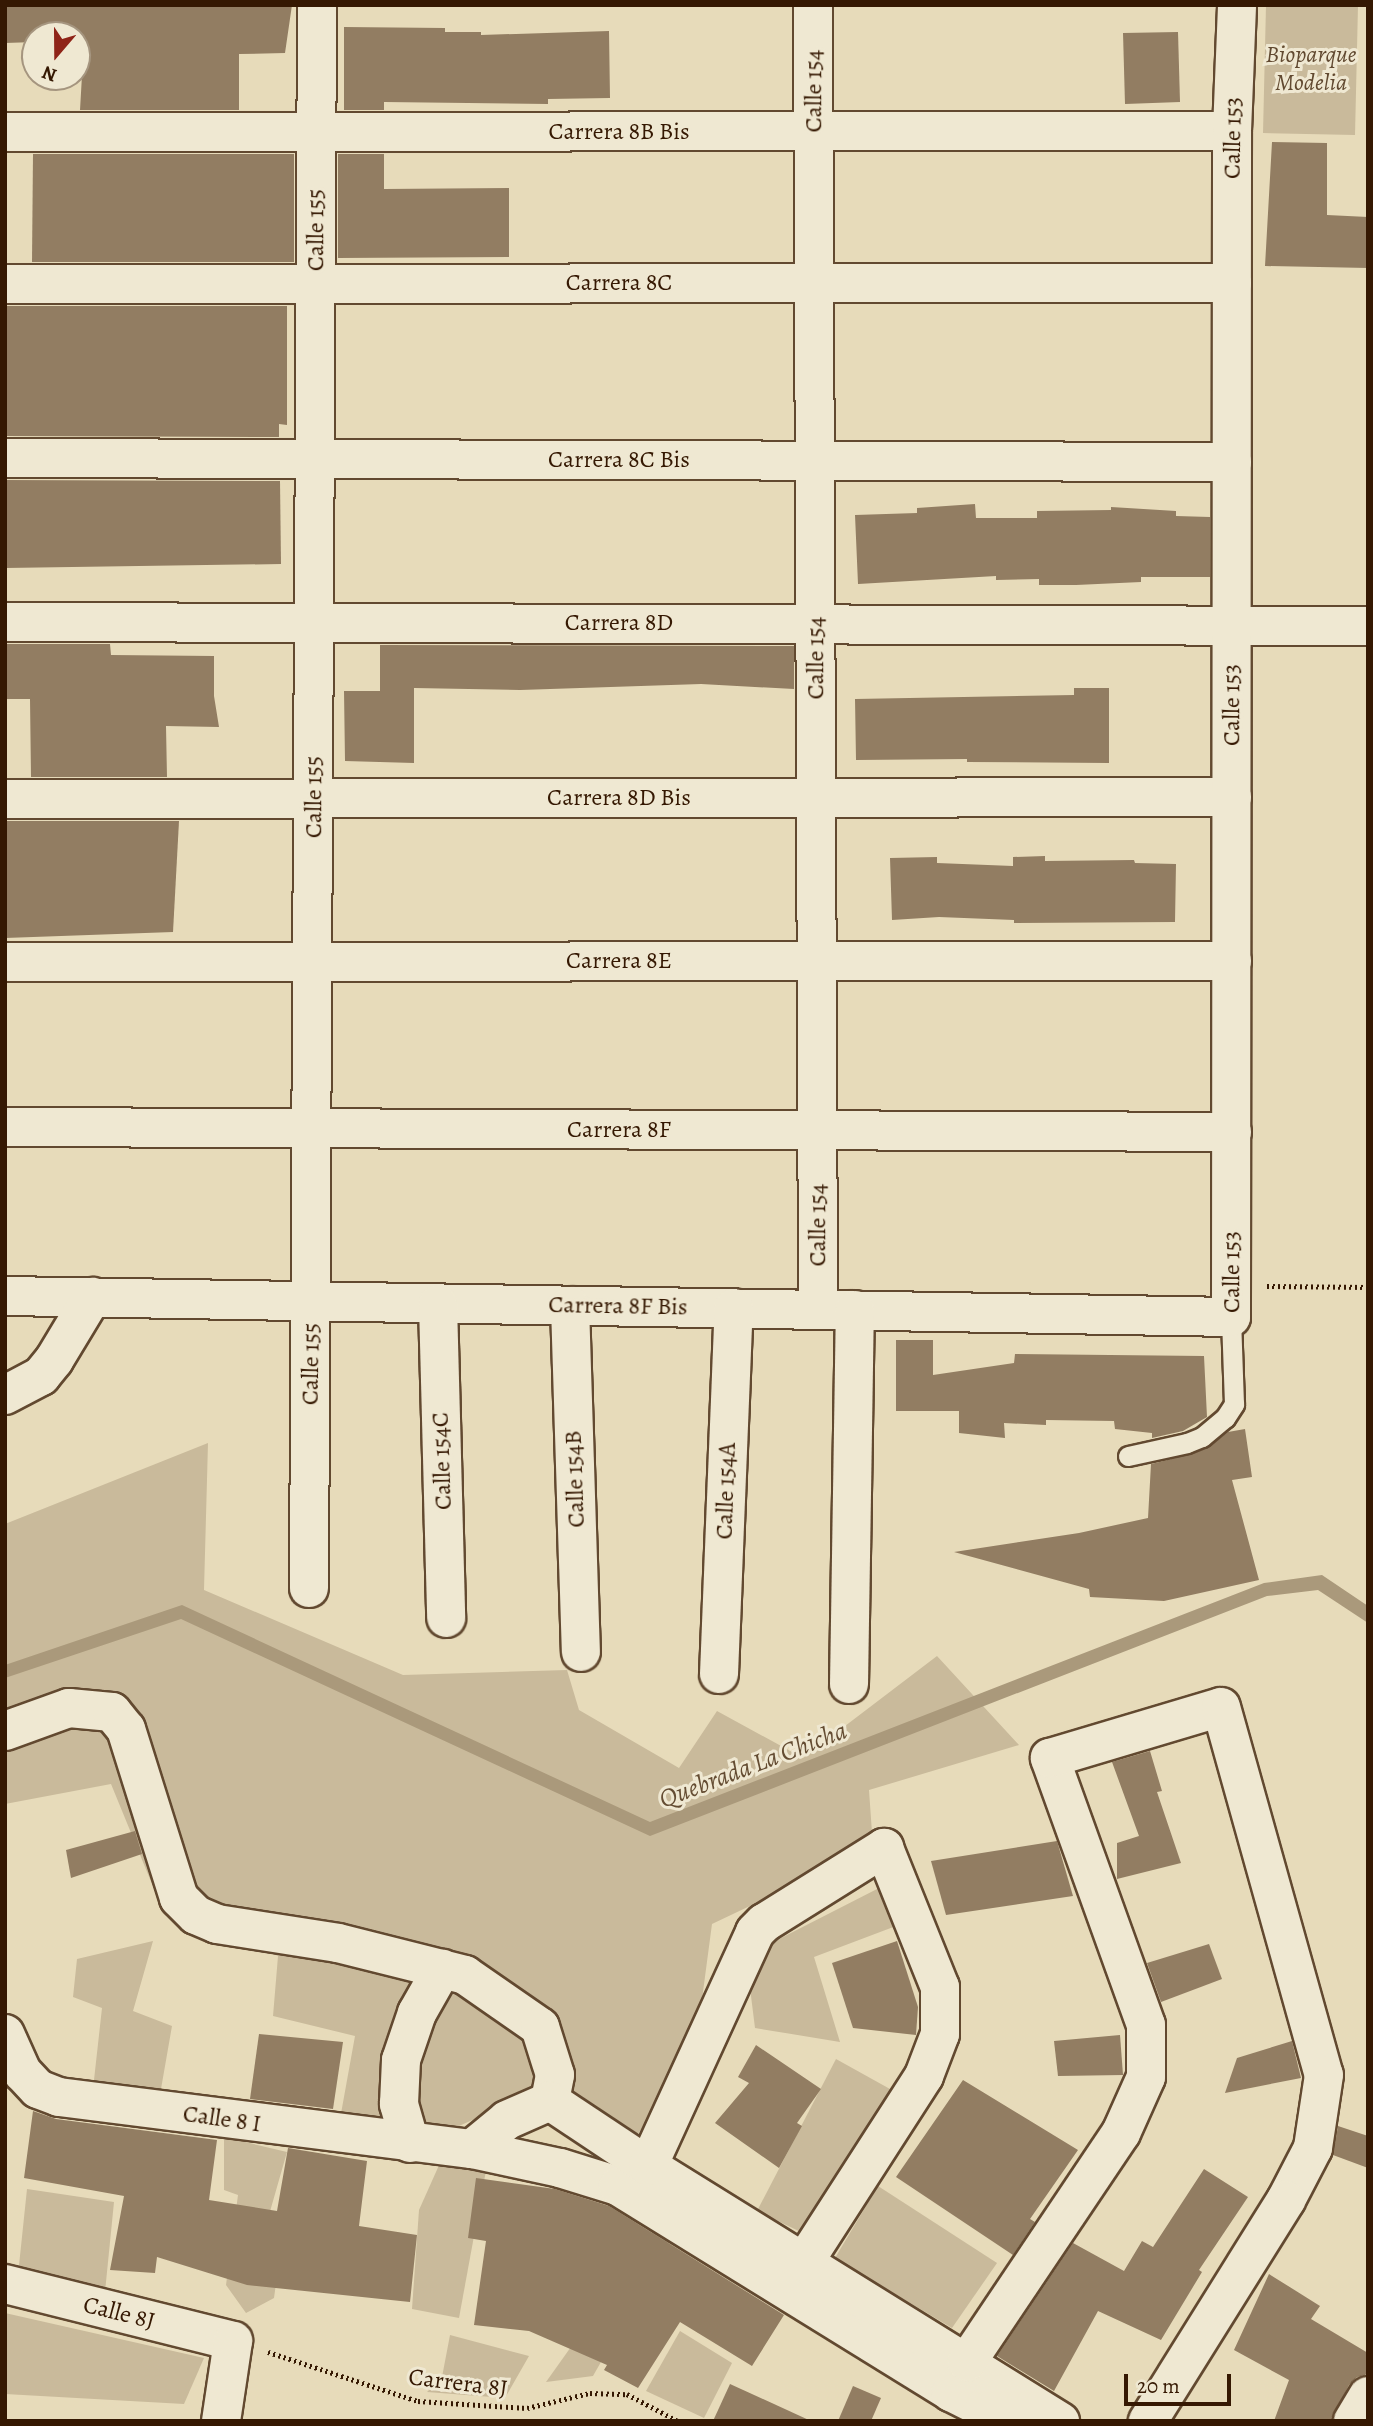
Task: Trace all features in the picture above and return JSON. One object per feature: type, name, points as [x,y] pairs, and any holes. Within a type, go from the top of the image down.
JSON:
[{"type":"street","name":"Calle 155","points":[[309,1588],[317,5]]},
{"type":"street","name":"Calle 154","points":[[813,5],[818,1310]]},
{"type":"street","name":"Calle 153","points":[[1232,1304],[1232,283],[1237,5]]},
{"type":"street","name":"Carrera 8B Bis","points":[[5,132],[1233,131]]},
{"type":"street","name":"Carrera 8C","points":[[5,284],[1232,283]]},
{"type":"street","name":"Carrera 8C Bis","points":[[5,458],[1232,462]]},
{"type":"street","name":"Carrera 8D","points":[[5,622],[1232,623],[1368,626]]},
{"type":"street","name":"Carrera 8D Bis","points":[[5,799],[1232,797]]},
{"type":"street","name":"Carrera 8E","points":[[5,962],[1232,961]]},
{"type":"street","name":"Carrera 8F","points":[[5,1128],[1232,1132]]},
{"type":"street","name":"Carrera 8F Bis","points":[[5,1296],[818,1310],[1232,1304]]},
{"type":"street","points":[[5,1395],[41,1376],[54,1360],[92,1297]]},
{"type":"street","name":"Calle 154C","points":[[438,1304],[446,1618]]},
{"type":"street","name":"Calle 154B","points":[[570,1306],[581,1652]]},
{"type":"street","name":"Calle 154A","points":[[719,1674],[734,1308]]},
{"type":"street","points":[[849,1684],[855,1310]]},
{"type":"street","points":[[958,2377],[1121,2133],[1146,2077],[1146,2025],[1050,1758],[1221,1707],[1324,2075],[1313,2148],[1286,2200],[1148,2421]]},
{"type":"street","points":[[5,1731],[69,1708],[112,1712],[126,1729],[179,1898],[196,1915],[218,1924],[338,1943],[465,1975],[540,2027],[555,2075],[550,2101]]},
{"type":"street","points":[[648,2166],[693,2073],[755,1932],[764,1923],[884,1848],[940,1987],[940,2034],[924,2076],[804,2262]]},
{"type":"street","points":[[410,2144],[399,2104],[401,2060],[417,2013],[442,1969]]},
{"type":"street","name":"Calle 8 I","points":[[5,2034],[22,2072],[38,2089],[59,2097],[410,2144],[472,2149],[560,2168],[618,2186],[958,2377]]},
{"type":"street","points":[[472,2149],[507,2120],[550,2101]]},
{"type":"street","points":[[550,2101],[648,2166],[804,2262],[958,2377],[1010,2421]]},
{"type":"street","name":"Calle 8J","points":[[5,2284],[233,2341]]},
{"type":"street","points":[[221,2421],[233,2341]]},
{"type":"street","points":[[958,2377],[1060,2421]]},
{"type":"street","points":[[1353,2421],[1368,2396]]},
{"type":"lane","name":"Calle 153","points":[[1128,1456],[1173,1447],[1202,1437],[1225,1418],[1234,1404],[1232,1304]]},
{"type":"path","points":[[1232,1304],[1266,1286],[1368,1287]]},
{"type":"path","name":"Carrera 8J","points":[[233,2341],[418,2401],[527,2408],[590,2393],[627,2394],[678,2421]]},
{"type":"green space","name":"Bioparque Modelia","points":[[1266,5],[1358,5],[1355,135],[1263,133]]},
{"type":"green space","points":[[208,1443],[204,1590],[403,1675],[567,1670],[579,1710],[679,1768],[717,1711],[803,1758],[937,1656],[1019,1745],[869,1790],[873,1847],[712,1924],[693,2067],[631,2142],[529,2095],[452,2129],[340,2119],[355,2036],[273,2016],[278,1956],[161,1906],[111,1784],[5,1804],[5,1524]]},
{"type":"green space","points":[[879,1888],[896,1926],[814,1957],[840,2042],[755,2028],[746,1956]]},
{"type":"green space","points":[[153,1941],[133,2011],[172,2026],[161,2089],[94,2080],[102,2008],[73,1997],[77,1959]]},
{"type":"green space","points":[[836,2059],[899,2094],[803,2233],[757,2211]]},
{"type":"green space","points":[[224,2137],[287,2152],[269,2215],[285,2220],[274,2298],[246,2313],[226,2285],[238,2195],[224,2190]]},
{"type":"green space","points":[[440,2163],[487,2165],[459,2318],[412,2309],[419,2210]]},
{"type":"green space","points":[[878,2186],[997,2263],[952,2328],[835,2258]]},
{"type":"green space","points":[[27,2189],[114,2202],[105,2292],[18,2275]]},
{"type":"green space","points":[[657,2226],[673,2235],[593,2376],[546,2382]]},
{"type":"green space","points":[[5,2313],[204,2358],[184,2404],[5,2394]]},
{"type":"green space","points":[[680,2331],[732,2363],[704,2418],[646,2391]]},
{"type":"green space","points":[[450,2335],[529,2356],[505,2398],[427,2392],[442,2377]]},
{"type":"shaded area","points":[[1322,1575],[1368,1606],[1368,1623],[1318,1590],[1267,1596],[650,1836],[181,1619],[5,1678],[5,1665],[182,1605],[650,1822],[1264,1583]]},
{"type":"building","points":[[5,5],[292,5],[285,53],[239,54],[239,110],[80,110],[81,91],[91,91],[91,21],[21,21],[21,42],[5,43]]},
{"type":"building","points":[[344,27],[445,28],[445,32],[481,32],[481,35],[609,31],[610,98],[548,99],[548,104],[384,102],[384,110],[344,110]]},
{"type":"building","points":[[1178,32],[1180,102],[1125,104],[1123,33]]},
{"type":"building","points":[[1272,142],[1327,143],[1327,215],[1368,217],[1368,268],[1265,266]]},
{"type":"building","points":[[33,154],[294,154],[294,262],[32,262]]},
{"type":"building","points":[[338,154],[384,154],[384,189],[509,188],[509,257],[338,258]]},
{"type":"building","points":[[5,306],[287,306],[287,425],[279,424],[279,437],[5,436]]},
{"type":"building","points":[[5,480],[280,481],[281,564],[5,568]]},
{"type":"building","points":[[975,504],[976,518],[1037,518],[1037,511],[1111,510],[1111,507],[1176,511],[1176,516],[1210,517],[1210,577],[1141,577],[1141,582],[1076,585],[1039,585],[1039,579],[996,580],[996,576],[858,584],[855,515],[917,513],[917,508]]},
{"type":"building","points":[[5,644],[110,644],[111,655],[214,656],[214,696],[219,727],[166,726],[167,777],[31,777],[30,699],[6,699]]},
{"type":"building","points":[[380,645],[794,646],[794,689],[701,684],[520,690],[414,688],[414,763],[345,761],[344,691],[380,691]]},
{"type":"building","points":[[1074,688],[1109,688],[1109,763],[967,762],[967,759],[856,760],[855,699],[1074,695]]},
{"type":"building","points":[[5,821],[179,821],[173,932],[5,938]]},
{"type":"building","points":[[1045,856],[1045,861],[1134,860],[1135,863],[1176,864],[1175,922],[1014,923],[1014,920],[939,917],[892,920],[890,858],[937,857],[937,863],[1013,866],[1013,857]]},
{"type":"building","points":[[896,1340],[933,1340],[933,1375],[1014,1363],[1015,1354],[1204,1356],[1207,1417],[1183,1431],[1152,1438],[1152,1433],[1115,1429],[1114,1421],[1046,1420],[1046,1425],[1004,1423],[1005,1438],[959,1433],[959,1411],[896,1411]]},
{"type":"building","points":[[1245,1429],[1252,1477],[1232,1480],[1259,1580],[1164,1601],[1090,1597],[1089,1589],[954,1552],[1079,1533],[1148,1518],[1151,1464],[1192,1454],[1209,1447],[1228,1432]]},
{"type":"building","points":[[1150,1751],[1162,1791],[1157,1792],[1181,1863],[1117,1879],[1117,1843],[1139,1836],[1112,1762]]},
{"type":"building","points":[[135,1831],[142,1854],[71,1878],[66,1850]]},
{"type":"building","points":[[1057,1841],[1073,1896],[946,1915],[931,1861]]},
{"type":"building","points":[[897,1941],[918,2007],[916,2035],[853,2028],[832,1963]]},
{"type":"building","points":[[1209,1944],[1222,1979],[1161,2002],[1147,1963]]},
{"type":"building","points":[[259,2034],[343,2042],[333,2109],[250,2099]]},
{"type":"building","points":[[1120,2035],[1123,2075],[1058,2076],[1054,2041]]},
{"type":"building","points":[[1292,2041],[1301,2078],[1225,2093],[1237,2058]]},
{"type":"building","points":[[756,2045],[821,2089],[797,2123],[802,2126],[779,2168],[715,2123],[749,2083],[738,2077]]},
{"type":"building","points":[[963,2080],[1078,2150],[1030,2219],[1035,2222],[1013,2255],[896,2177]]},
{"type":"building","points":[[33,2111],[56,2119],[217,2140],[209,2200],[277,2211],[288,2148],[367,2161],[359,2226],[417,2235],[410,2302],[247,2285],[157,2257],[155,2273],[110,2270],[124,2196],[24,2178]]},
{"type":"building","points":[[1338,2126],[1368,2136],[1368,2168],[1333,2155]]},
{"type":"building","points":[[1204,2169],[1248,2197],[1199,2270],[1202,2272],[1161,2340],[1098,2311],[1054,2391],[997,2356],[1073,2243],[1124,2271],[1142,2241],[1153,2247]]},
{"type":"building","points":[[476,2178],[555,2189],[609,2206],[784,2315],[752,2366],[680,2322],[638,2388],[604,2370],[607,2365],[529,2331],[474,2325],[486,2241],[468,2238]]},
{"type":"building","points":[[1269,2274],[1320,2306],[1311,2319],[1368,2353],[1368,2374],[1357,2377],[1349,2385],[1331,2421],[1274,2421],[1289,2380],[1234,2350]]},
{"type":"building","points":[[730,2384],[811,2421],[713,2421]]},
{"type":"building","points":[[853,2386],[881,2398],[871,2421],[838,2421]]},
{"type":"water label","name":"Quebrada La Chicha","points":[[753,1765]]}]
